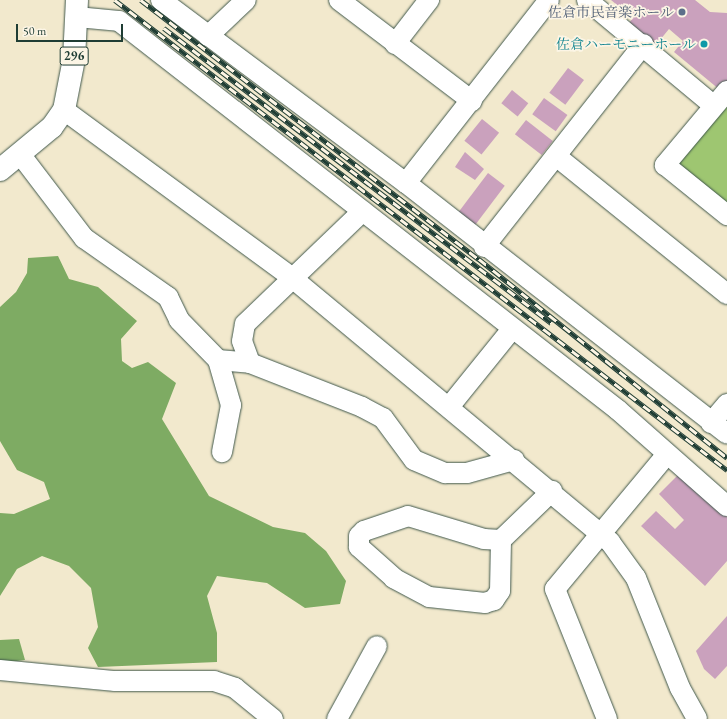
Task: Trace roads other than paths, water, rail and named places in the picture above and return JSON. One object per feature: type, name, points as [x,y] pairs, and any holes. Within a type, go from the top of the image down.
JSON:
[{"type":"highway","name":"296","points":[[0,170],[52,127],[64,110],[74,59],[77,8]]},
{"type":"street","points":[[161,0],[406,183],[484,247],[719,429],[727,404]]},
{"type":"street","points":[[208,36],[246,0]]},
{"type":"street","points":[[339,0],[472,101]]},
{"type":"street","points":[[395,44],[429,0]]},
{"type":"street","points":[[406,183],[472,101],[549,0]]},
{"type":"street","points":[[587,0],[644,44],[714,106]]},
{"type":"street","points":[[77,8],[119,21],[364,211],[512,329],[618,410],[727,506]]},
{"type":"street","points":[[484,247],[644,44]]},
{"type":"street","points":[[727,91],[665,165],[727,215]]},
{"type":"street","points":[[64,110],[291,277],[552,491],[601,534],[636,578],[680,688],[697,719]]},
{"type":"street","points":[[20,154],[84,238],[168,297],[179,320],[218,360],[231,405],[222,452]]},
{"type":"street","points":[[556,156],[727,294]]},
{"type":"street","points":[[250,363],[242,341],[245,324],[291,277],[364,211]]},
{"type":"street","points":[[449,407],[512,329]]},
{"type":"street","points":[[218,360],[250,363],[383,418],[414,460],[445,473],[467,473],[514,460]]},
{"type":"street","points":[[607,719],[554,589],[667,454]]},
{"type":"street","points":[[501,540],[484,539],[408,516],[364,531],[359,536],[359,547],[394,578],[430,597],[485,604],[494,600],[500,591],[501,540],[552,491]]},
{"type":"street","points":[[337,719],[377,646]]},
{"type":"street","points":[[0,670],[114,681],[214,681],[235,688],[273,719]]},
{"type":"railway","points":[[115,0],[727,470]]},
{"type":"railway","points":[[141,0],[479,259],[727,458]]},
{"type":"railway","points":[[164,28],[551,323]]},
{"type":"place","name":"佐倉市民音楽ホール","points":[[682,12]]},
{"type":"place","name":"佐倉ハーモニーホール","points":[[704,44]]}]
